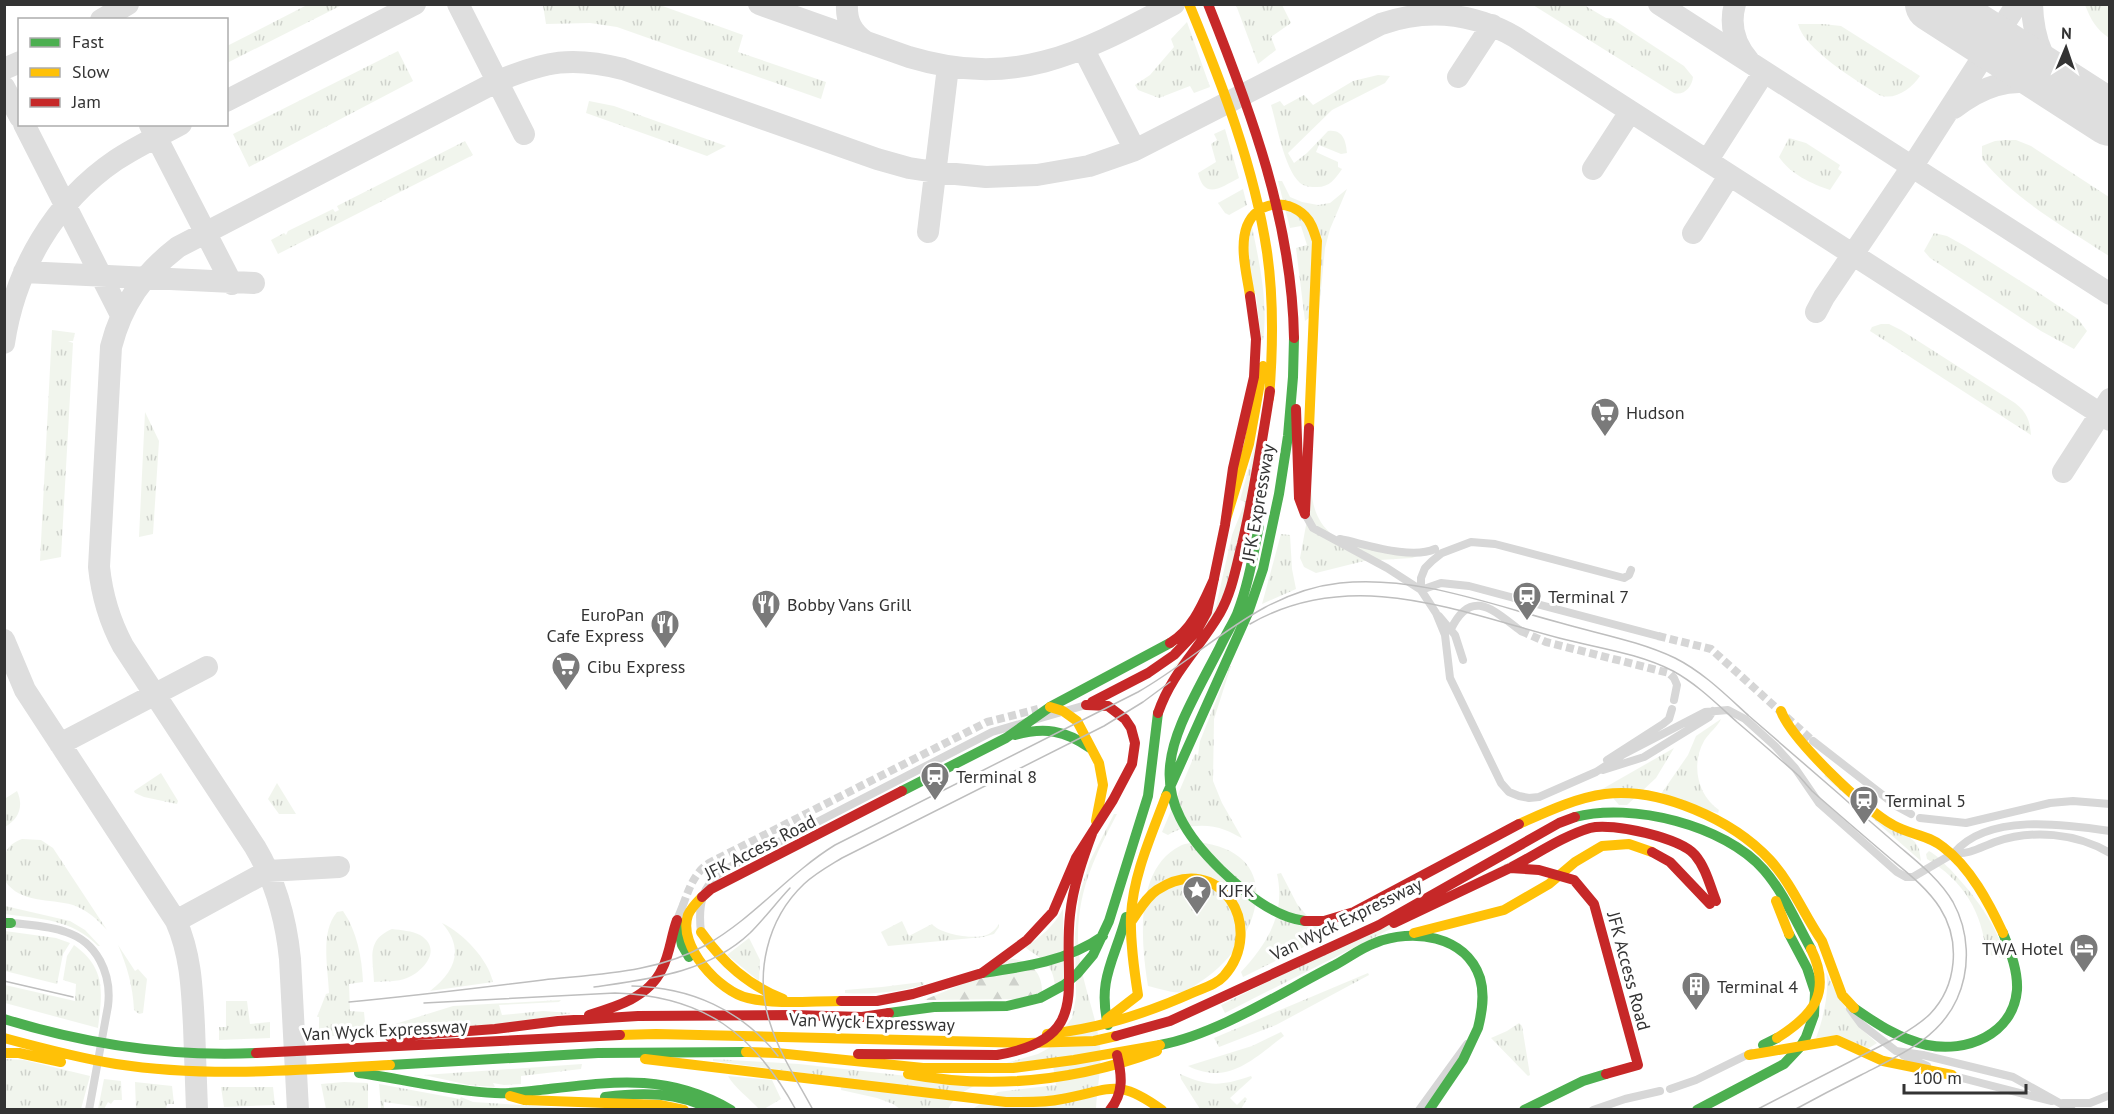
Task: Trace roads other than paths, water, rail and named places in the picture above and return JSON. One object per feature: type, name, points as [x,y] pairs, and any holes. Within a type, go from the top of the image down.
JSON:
[{"type":"main road","name":"JFK Expressway","points":[[1189,4],[1225,98],[1256,201],[1268,260],[1272,320],[1270,391],[1259,526],[1234,607],[1205,658],[1207,671]]},
{"type":"main road","name":"JFK Expressway","points":[[1107,1019],[1138,995],[1128,920],[1140,866],[1166,796],[1260,582],[1284,466],[1293,362],[1291,287],[1287,250],[1248,109],[1208,4]]},
{"type":"main road","points":[[1086,705],[1143,677],[1171,659],[1195,634],[1212,602],[1214,579],[1226,519],[1229,486],[1255,366],[1256,339],[1245,252],[1246,231],[1258,211],[1275,204],[1285,204],[1299,209],[1312,224],[1317,241],[1305,514]]},
{"type":"main road","points":[[1226,519],[1236,492],[1248,445],[1272,320]]},
{"type":"main road","points":[[1293,362],[1298,431],[1299,498],[1305,514]]},
{"type":"main road","points":[[331,1050],[345,1041],[495,1029],[575,1019],[685,1015],[862,1017],[934,1007],[1000,1006],[1027,1003],[1058,989],[1077,974],[1093,955],[1104,935],[1148,796],[1158,713],[1165,694],[1180,668],[1220,613],[1232,586],[1254,492],[1270,391]]},
{"type":"main road","points":[[1259,526],[1248,582],[1242,600],[1178,731],[1169,761],[1168,780],[1177,814],[1186,830],[1234,882],[1266,907],[1293,919],[1322,922],[1346,915],[1377,901],[1511,826],[1587,797],[1614,793],[1645,795],[1698,811],[1723,823],[1750,841],[1779,872],[1822,941],[1845,1000],[1867,1019],[1916,1043],[1938,1046],[1959,1047],[1978,1042],[1993,1034],[2007,1020],[2014,1005],[2017,991],[2016,966],[2005,935],[1963,866],[1944,847],[1934,841],[1918,837],[1887,822],[1846,788],[1830,774],[1791,728],[1781,711]]},
{"type":"main road","points":[[1006,738],[1173,640],[1185,630],[1199,612],[1214,579]]},
{"type":"main road","points":[[982,973],[1027,940],[1049,918],[1059,902],[1076,858],[1119,789],[1135,756],[1133,733],[1125,719],[1108,706],[1086,705]]},
{"type":"main road","points":[[747,1052],[993,1057],[1022,1051],[1042,1042],[1060,1024],[1068,1004],[1071,904],[1093,831],[1103,785],[1101,770],[1075,719],[1063,711],[1053,711]]},
{"type":"main road","points":[[1006,738],[1036,730],[1059,731],[1071,735],[1092,751]]},
{"type":"main road","name":"JFK Access Road","points":[[982,973],[913,994],[884,1000],[758,1001],[733,993],[714,979],[692,949],[687,933],[690,913],[705,894],[734,876],[1006,738]]},
{"type":"main road","name":"Van Wyck Expressway","points":[[4,1019],[76,1038],[133,1048],[189,1053],[264,1053],[656,1034],[1066,1043],[1114,1037],[1158,1025],[1227,996],[1379,925],[1551,827],[1577,816],[1606,812],[1646,816],[1689,827]]},
{"type":"main road","points":[[1400,937],[1504,910],[1548,884],[1575,862],[1602,846],[1629,844],[1651,852],[1670,862],[1713,903],[1701,863],[1689,849],[1652,836],[1617,828],[1593,827],[1510,868]]},
{"type":"main road","points":[[1689,827],[1734,852],[1759,875],[1772,895],[1807,968],[1814,988],[1814,1016],[1807,1036],[1796,1053],[1784,1064],[1697,1110]]},
{"type":"main road","points":[[1689,827],[1732,845],[1752,859],[1768,875],[1782,895],[1815,958],[1821,978],[1816,1004],[1798,1025],[1763,1045]]},
{"type":"main road","name":"JFK Access Road","points":[[1238,990],[1266,984],[1510,868],[1539,870],[1574,880],[1594,904],[1638,1065],[1583,1082],[1524,1110]]},
{"type":"main road","points":[[982,973],[1040,964],[1093,943],[1128,920],[1155,891],[1168,883],[1182,879],[1196,878],[1217,885],[1233,900],[1238,911],[1241,929],[1239,949],[1225,976],[1171,1004],[1116,1023],[1073,1032],[997,1042]]},
{"type":"main road","points":[[575,1019],[625,1002],[652,984],[662,970],[677,920]]},
{"type":"main road","points":[[677,920],[680,938],[686,952],[714,979]]},
{"type":"main road","points":[[1110,1110],[1118,1101],[1120,1075],[1103,1005],[1104,984],[1109,963],[1128,920]]},
{"type":"main road","points":[[701,932],[723,961],[744,979],[766,992],[792,1001]]},
{"type":"main road","points":[[1400,937],[1421,936],[1442,941],[1463,952],[1477,969],[1483,990],[1484,1009],[1478,1028],[1463,1060],[1429,1110]]},
{"type":"main road","name":"Van Wyck Expressway","points":[[4,1038],[116,1064],[204,1072],[250,1072],[598,1053],[747,1052],[960,1070],[1013,1068],[1053,1064],[1182,1041],[1238,1016],[1375,943],[1400,937]]},
{"type":"main road","points":[[4,1010],[58,1026],[76,1038]]},
{"type":"main road","points":[[1749,1055],[1837,1040],[1883,1061],[1952,1076]]},
{"type":"main road","points":[[879,1064],[923,1078],[954,1081],[1045,1079],[1102,1069],[1182,1041]]},
{"type":"main road","points":[[4,1053],[19,1053],[59,1062],[116,1064]]},
{"type":"main road","points":[[598,1053],[1006,1102],[1060,1100],[1117,1087],[1140,1095],[1162,1110]]},
{"type":"main road","points":[[324,1068],[408,1079],[461,1090],[497,1093],[524,1100],[660,1105],[684,1110]]},
{"type":"main road","points":[[497,1093],[597,1083],[648,1082],[696,1091],[731,1110]]},
{"type":"main road","points":[[577,1101],[630,1094],[662,1094],[688,1099],[712,1110]]},
{"type":"street","points":[[1305,514],[1313,528],[1387,568],[1420,590],[1451,629],[1463,660]]},
{"type":"street","points":[[1328,536],[1410,553],[1425,553],[1435,549]]},
{"type":"street","points":[[1420,590],[1425,568],[1442,553],[1471,542],[1485,542],[1624,578],[1631,570]]},
{"type":"street","points":[[1420,590],[1441,583],[1468,586],[1658,636]]},
{"type":"street","points":[[1451,629],[1460,616],[1480,605],[1489,608],[1521,631]]},
{"type":"street","points":[[1436,613],[1445,635],[1450,678],[1501,783],[1509,792],[1529,798],[1539,797],[1596,771],[1705,712],[1728,710],[1735,713],[1767,740],[1795,768],[1819,803],[1906,877],[1912,877],[1952,854],[1966,841],[1996,830],[2024,824],[2050,824],[2109,831]]},
{"type":"street","points":[[1674,678],[1677,685],[1674,700]]},
{"type":"street","points":[[701,932],[699,914],[701,900],[711,881],[724,870],[992,732],[1053,711],[1086,705]]},
{"type":"street","points":[[1038,709],[1053,711]]},
{"type":"street","points":[[1596,771],[1610,757],[1663,724],[1669,719],[1672,709]]},
{"type":"street","points":[[1813,741],[1898,807],[1911,814]]},
{"type":"street","points":[[1920,818],[1966,823],[2050,803],[2073,801],[2109,804]]},
{"type":"street","points":[[1952,854],[1969,853],[2012,838],[2045,835],[2082,841],[2109,853]]},
{"type":"street","points":[[677,920],[683,905]]},
{"type":"street","points":[[7,923],[65,932],[88,945],[100,960],[108,979],[109,995],[89,1110]]},
{"type":"street","points":[[1845,1000],[1861,1024],[1896,1051],[1952,1076],[2070,1104],[2090,1103],[2109,1095]]},
{"type":"street","points":[[1419,1110],[1478,1028]]},
{"type":"street","points":[[1670,1089],[1696,1080],[1749,1055],[1763,1045]]},
{"type":"street","points":[[1896,1051],[1923,1055],[2013,1077],[2072,1110]]},
{"type":"street","points":[[1593,1110],[1625,1099],[1660,1091]]},
{"type":"tunnel","points":[[1521,631],[1546,642],[1669,673],[1674,678]]},
{"type":"tunnel","points":[[1658,636],[1711,649],[1813,741]]},
{"type":"tunnel","points":[[683,905],[696,876],[709,863],[987,722],[1038,709]]},
{"type":"tram line","points":[[349,1002],[606,974],[647,967],[687,954],[706,945],[740,922],[802,869],[835,845],[1138,692],[1258,611],[1283,598],[1340,583],[1396,583],[1479,600],[1619,638],[1675,658],[1714,684],[1915,860],[1936,879],[1948,894],[1962,925],[1966,950],[1962,987],[1949,1013],[1940,1025],[1916,1045],[1794,1110]]},
{"type":"tram line","points":[[1250,624],[1288,607],[1327,598],[1365,596],[1404,599],[1482,616],[1559,638],[1632,655],[1660,665],[1682,676],[1706,695],[1799,776],[1812,791],[1918,882],[1940,908],[1951,935],[1953,949],[1951,977],[1939,1003],[1926,1018],[1914,1027],[1756,1110]]},
{"type":"tram line","points":[[813,1110],[778,1045],[765,1004],[763,986],[767,948],[773,930],[791,898],[809,880],[842,858],[1104,726],[1170,682]]},
{"type":"tram line","points":[[594,987],[677,972],[716,957],[750,933],[790,888]]},
{"type":"tram line","points":[[4,981],[73,997]]},
{"type":"tram line","points":[[632,986],[674,991],[713,1004],[748,1026],[778,1056]]},
{"type":"tram line","points":[[424,1003],[615,993],[675,1002],[700,1011],[723,1024],[744,1040],[763,1060],[796,1110]]},
{"type":"place","name":"Hudson","points":[[1605,438]]},
{"type":"place","name":"Terminal 7","points":[[1527,622]]},
{"type":"place","name":"Bobby Vans Grill","points":[[766,630]]},
{"type":"place","name":"EuroPan Cafe Express","points":[[665,650]]},
{"type":"place","name":"Cibu Express","points":[[566,692]]},
{"type":"place","name":"Terminal 8","points":[[935,802]]},
{"type":"place","name":"Terminal 5","points":[[1864,826]]},
{"type":"place","name":"KJFK","points":[[1197,916]]},
{"type":"place","name":"TWA Hotel","points":[[2084,974]]},
{"type":"place","name":"Terminal 4","points":[[1696,1012]]}]
